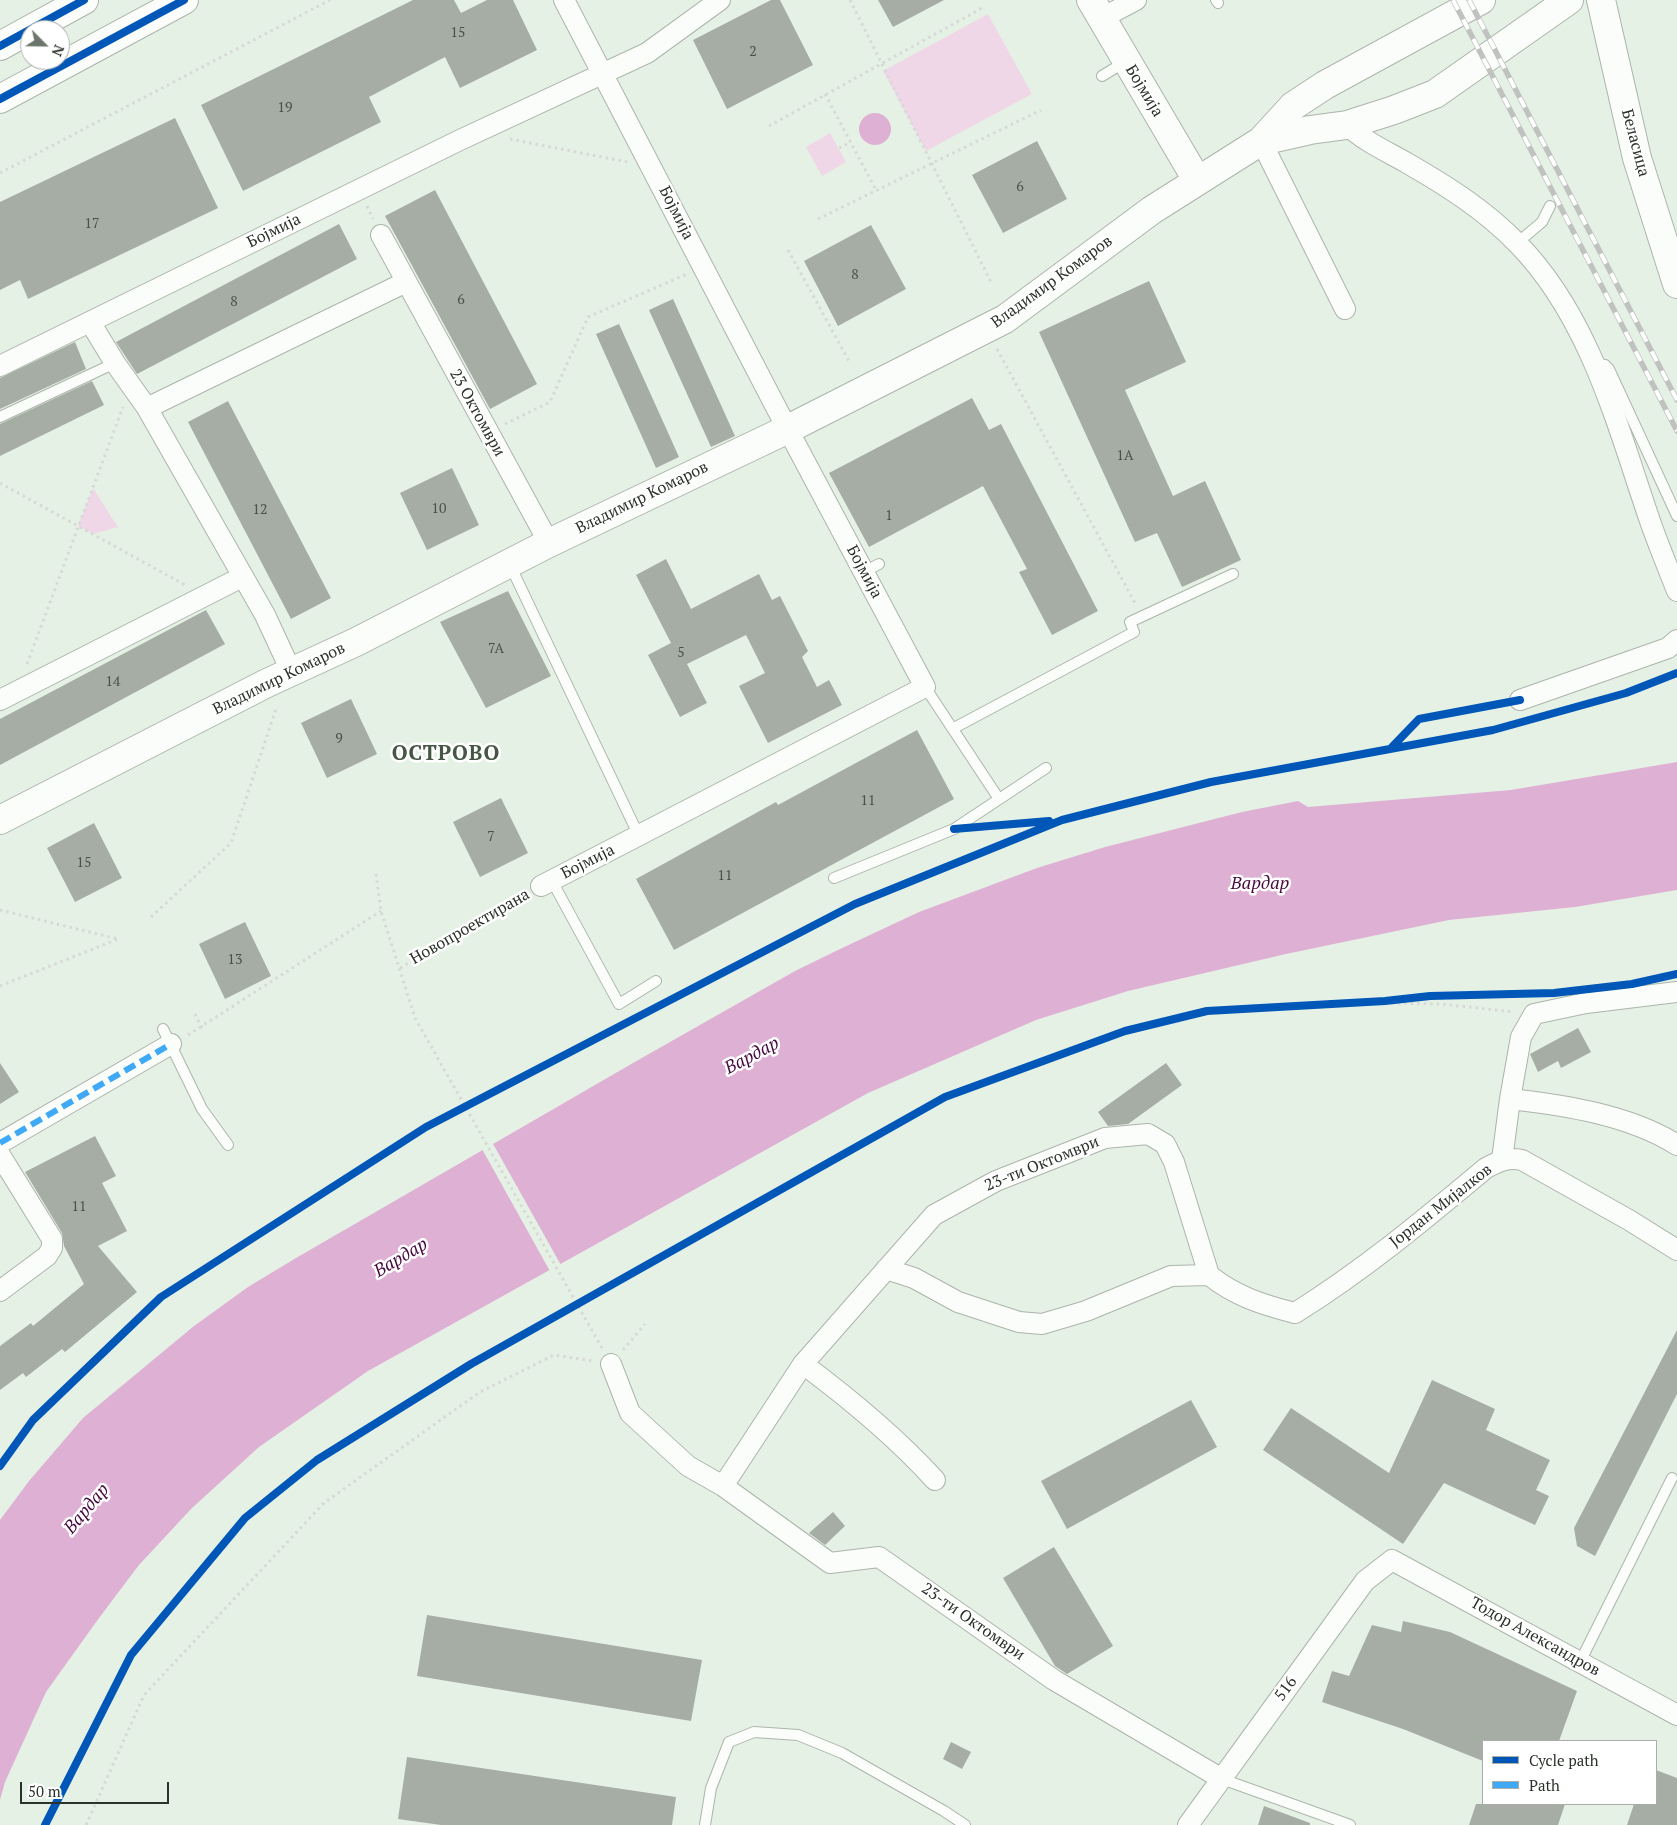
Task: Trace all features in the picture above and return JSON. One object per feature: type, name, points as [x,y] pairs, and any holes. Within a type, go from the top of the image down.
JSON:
[{"type":"street","points":[[0,46],[84,0]]},
{"type":"street","points":[[0,99],[184,0]]},
{"type":"street","points":[[564,0],[603,73]]},
{"type":"street","name":"Бојмија","points":[[0,366],[477,132],[647,53],[720,0]]},
{"type":"street","points":[[1097,9],[1136,0]]},
{"type":"street","name":"Владимир Комаров","points":[[0,820],[291,671],[356,642],[549,543],[788,429],[1005,319],[1120,233],[1197,180],[1261,141],[1293,106],[1325,85],[1481,0]]},
{"type":"street","name":"Владимир Комаров","points":[[1261,141],[1310,130],[1347,125],[1435,94],[1569,0]]},
{"type":"street","name":"Беласица","points":[[1601,0],[1637,158],[1677,284]]},
{"type":"street","name":"Бојмија","points":[[1097,9],[1197,180]]},
{"type":"street","name":"Бојмија","points":[[546,883],[925,687],[871,568],[788,429],[603,73]]},
{"type":"street","points":[[1347,125],[1362,139],[1461,195],[1517,243],[1560,297],[1586,345],[1627,451],[1650,523],[1677,591]]},
{"type":"street","points":[[1261,141],[1345,309]]},
{"type":"street","name":"23 Октомври","points":[[381,235],[549,543]]},
{"type":"street","points":[[147,408],[406,282]]},
{"type":"street","points":[[90,322],[114,363],[147,408],[265,615],[291,671]]},
{"type":"street","points":[[8,696],[242,577]]},
{"type":"street","points":[[1520,700],[1668,648],[1677,640]]},
{"type":"street","points":[[1502,1160],[1521,1037],[1534,1014],[1586,1003],[1677,992]]},
{"type":"street","points":[[0,1143],[167,1037]]},
{"type":"street","points":[[1510,1099],[1559,1105],[1616,1118],[1677,1145]]},
{"type":"street","name":"23-ти Октомври","points":[[724,1486],[803,1364],[934,1215],[996,1181],[1105,1138],[1148,1134],[1165,1144],[1174,1162],[1209,1275]]},
{"type":"street","points":[[0,1155],[52,1239],[52,1248],[47,1256],[0,1291]]},
{"type":"street","name":"Јордан Мијалков","points":[[1209,1275],[1225,1288],[1245,1298],[1295,1313],[1341,1284],[1404,1236],[1486,1168],[1502,1160],[1513,1158],[1522,1160],[1629,1220],[1677,1250]]},
{"type":"street","points":[[886,1269],[914,1278],[958,1302],[1019,1322],[1042,1324],[1086,1311],[1171,1276],[1209,1275]]},
{"type":"street","name":"23-ти Октомври","points":[[611,1364],[630,1413],[688,1466],[724,1486],[830,1563],[879,1557],[1054,1680],[1222,1779]]},
{"type":"street","points":[[803,1364],[848,1397],[914,1456],[935,1480]]},
{"type":"street","name":"Тодор Александров","points":[[1392,1560],[1677,1715]]},
{"type":"street","name":"516","points":[[1188,1825],[1365,1581],[1392,1560]]},
{"type":"lane","points":[[1102,76],[1126,61]]},
{"type":"lane","points":[[1517,243],[1542,222],[1550,206]]},
{"type":"lane","points":[[0,417],[114,363]]},
{"type":"lane","points":[[1593,363],[1609,369],[1677,516]]},
{"type":"lane","points":[[510,564],[639,836]]},
{"type":"lane","points":[[954,728],[1134,632],[1130,622],[1233,574]]},
{"type":"lane","points":[[925,687],[954,728],[999,799]]},
{"type":"lane","points":[[834,878],[954,829],[1046,768]]},
{"type":"lane","points":[[546,883],[618,1004],[656,981]]},
{"type":"lane","points":[[167,1037],[202,1110],[228,1145]]},
{"type":"lane","points":[[1580,1662],[1672,1478]]},
{"type":"lane","points":[[705,1825],[710,1788],[729,1742],[754,1732],[798,1735],[842,1753],[965,1825]]},
{"type":"lane","points":[[1222,1779],[1350,1825]]},
{"type":"path","points":[[0,173],[330,0]]},
{"type":"path","points":[[850,0],[992,284]]},
{"type":"path","points":[[769,126],[984,6]]},
{"type":"path","points":[[825,94],[876,190]]},
{"type":"path","points":[[818,219],[1041,110]]},
{"type":"path","points":[[477,132],[652,166]]},
{"type":"path","points":[[839,148],[850,142]]},
{"type":"path","points":[[359,190],[381,235]]},
{"type":"path","points":[[788,250],[850,363]]},
{"type":"path","points":[[488,433],[550,402],[588,318],[703,266]]},
{"type":"path","points":[[986,329],[1142,617]]},
{"type":"path","points":[[8,696],[78,526],[131,386]]},
{"type":"path","points":[[0,483],[205,596]]},
{"type":"path","points":[[151,917],[231,843],[276,708]]},
{"type":"path","points":[[376,874],[381,911],[415,1018],[611,1364]]},
{"type":"path","points":[[0,910],[118,939],[0,986]]},
{"type":"path","points":[[167,1037],[202,1028],[381,911]]},
{"type":"path","points":[[1376,1002],[1449,995]]},
{"type":"path","points":[[1385,1001],[1392,1003],[1441,1004],[1534,1014]]},
{"type":"path","points":[[195,1014],[202,1028]]},
{"type":"path","points":[[460,1108],[468,1104]]},
{"type":"path","points":[[571,1309],[589,1300]]},
{"type":"path","points":[[611,1364],[645,1324]]},
{"type":"path","points":[[86,1825],[144,1695],[324,1503],[480,1392],[554,1355],[611,1364]]},
{"type":"shaded area","points":[[988,14],[1032,94],[926,151],[883,71]]},
{"type":"shaded area","points":[[830,133],[846,162],[822,176],[806,147]]},
{"type":"shaded area","points":[[93,488],[118,527],[93,534],[78,526]]},
{"type":"water","points":[[875,113],[881,114],[886,118],[890,123],[890,135],[886,140],[881,144],[875,145],[869,144],[864,140],[860,135],[859,129],[860,123],[864,118],[869,114]]},
{"type":"water","name":"Вардар","points":[[1677,762],[1677,890],[1575,907],[1449,920],[1286,954],[1128,991],[1036,1020],[868,1093],[368,1371],[259,1447],[191,1509],[139,1565],[46,1692],[5,1782],[0,1800],[0,1520],[29,1481],[83,1418],[194,1326],[248,1287],[795,971],[919,912],[1037,868],[1105,847],[1242,812],[1298,801],[1308,807],[1511,790]]},
{"type":"pier","points":[[492,1142],[562,1267],[551,1273],[482,1149]]},
{"type":"building","points":[[413,0],[454,0],[461,13],[487,0],[513,0],[537,50],[460,88],[445,57],[369,97],[381,122],[243,191],[201,105]]},
{"type":"building","points":[[771,0],[780,0],[813,65],[727,109],[693,40]]},
{"type":"building","points":[[878,0],[944,0],[893,27]]},
{"type":"building","points":[[175,118],[218,208],[28,299],[20,280],[0,290],[0,202]]},
{"type":"building","points":[[1037,141],[1067,199],[1003,233],[972,175]]},
{"type":"building","points":[[435,190],[537,384],[490,409],[385,216]]},
{"type":"building","points":[[339,224],[357,259],[137,374],[116,342]]},
{"type":"building","points":[[871,225],[906,289],[838,326],[804,261]]},
{"type":"building","points":[[1149,281],[1186,362],[1125,390],[1173,496],[1205,481],[1241,560],[1182,587],[1157,533],[1135,542],[1039,332]]},
{"type":"building","points":[[673,299],[735,436],[711,447],[649,310]]},
{"type":"building","points":[[619,324],[679,457],[656,468],[596,334]]},
{"type":"building","points":[[75,342],[86,369],[0,409],[0,378]]},
{"type":"building","points":[[92,381],[104,405],[0,456],[0,424]]},
{"type":"building","points":[[972,398],[989,430],[1001,424],[1098,611],[1052,635],[1019,572],[1027,569],[983,486],[869,547],[829,473]]},
{"type":"building","points":[[228,401],[331,598],[291,619],[188,422]]},
{"type":"building","points":[[452,468],[479,525],[427,550],[400,493]]},
{"type":"building","points":[[666,559],[691,609],[759,574],[772,600],[780,596],[808,651],[802,657],[817,687],[829,680],[842,705],[768,743],[739,686],[765,673],[746,635],[687,664],[707,703],[680,717],[648,655],[671,643],[636,575]]},
{"type":"building","points":[[508,591],[551,676],[486,708],[440,622]]},
{"type":"building","points":[[206,610],[225,644],[0,765],[0,719]]},
{"type":"building","points":[[351,699],[377,754],[327,778],[301,723]]},
{"type":"building","points":[[917,730],[954,799],[674,950],[636,879],[776,802],[778,805]]},
{"type":"building","points":[[501,798],[528,853],[480,877],[453,822]]},
{"type":"building","points":[[94,823],[122,878],[75,902],[47,848]]},
{"type":"building","points":[[245,922],[271,976],[225,999],[199,944]]},
{"type":"building","points":[[1578,1028],[1591,1052],[1561,1068],[1558,1061],[1538,1072],[1530,1054]]},
{"type":"building","points":[[0,1063],[19,1092],[0,1104]]},
{"type":"building","points":[[1166,1063],[1182,1085],[1128,1124],[1108,1126],[1098,1112]]},
{"type":"building","points":[[95,1136],[116,1176],[102,1183],[127,1231],[98,1246],[137,1292],[65,1352],[62,1349],[26,1377],[23,1373],[0,1390],[0,1346],[31,1323],[33,1326],[84,1284],[64,1246],[62,1233],[25,1172]]},
{"type":"building","points":[[1677,1330],[1677,1394],[1595,1556],[1577,1546],[1574,1528]]},
{"type":"building","points":[[1432,1380],[1495,1409],[1486,1430],[1550,1460],[1536,1490],[1549,1496],[1535,1525],[1444,1483],[1403,1544],[1263,1450],[1291,1408],[1389,1473]]},
{"type":"building","points":[[1191,1400],[1217,1447],[1067,1529],[1041,1481]]},
{"type":"building","points":[[833,1512],[845,1526],[825,1545],[809,1533]]},
{"type":"building","points":[[1054,1547],[1113,1646],[1067,1674],[1055,1666],[1003,1578]]},
{"type":"building","points":[[427,1615],[702,1660],[691,1721],[417,1676]]},
{"type":"building","points":[[1403,1621],[1450,1632],[1577,1691],[1559,1740],[1482,1740],[1482,1761],[1403,1729],[1322,1702],[1332,1671],[1349,1676],[1372,1625],[1401,1632]]},
{"type":"building","points":[[951,1742],[971,1752],[962,1769],[943,1759]]},
{"type":"building","points":[[407,1757],[676,1797],[672,1825],[441,1825],[398,1819]]},
{"type":"building","points":[[1657,1770],[1677,1778],[1677,1825],[1627,1825],[1634,1805],[1657,1805]]},
{"type":"building","points":[[1476,1804],[1565,1805],[1558,1825],[1469,1825]]},
{"type":"building","points":[[1264,1806],[1310,1823],[1310,1825],[1258,1825]]},
{"type":"railway","points":[[1453,0],[1677,431]]},
{"type":"railway","points":[[1469,0],[1677,400]]},
{"type":"marked path","points":[[0,1143],[171,1044]]},
{"type":"cycle path","points":[[0,46],[84,0]]},
{"type":"cycle path","points":[[0,99],[184,0]]},
{"type":"cycle path","points":[[0,1466],[33,1420],[161,1297],[426,1127],[855,904],[1062,820],[1211,782],[1493,730],[1626,693],[1677,673]]},
{"type":"cycle path","points":[[1392,747],[1419,719],[1520,700]]},
{"type":"cycle path","points":[[954,829],[1049,821]]},
{"type":"cycle path","points":[[45,1825],[131,1655],[245,1518],[317,1460],[471,1364],[945,1097],[1125,1031],[1207,1011],[1385,1001],[1430,996],[1554,993],[1632,984],[1677,974]]},
{"type":"district","name":"ОСТРОВО","points":[[446,754]]}]
